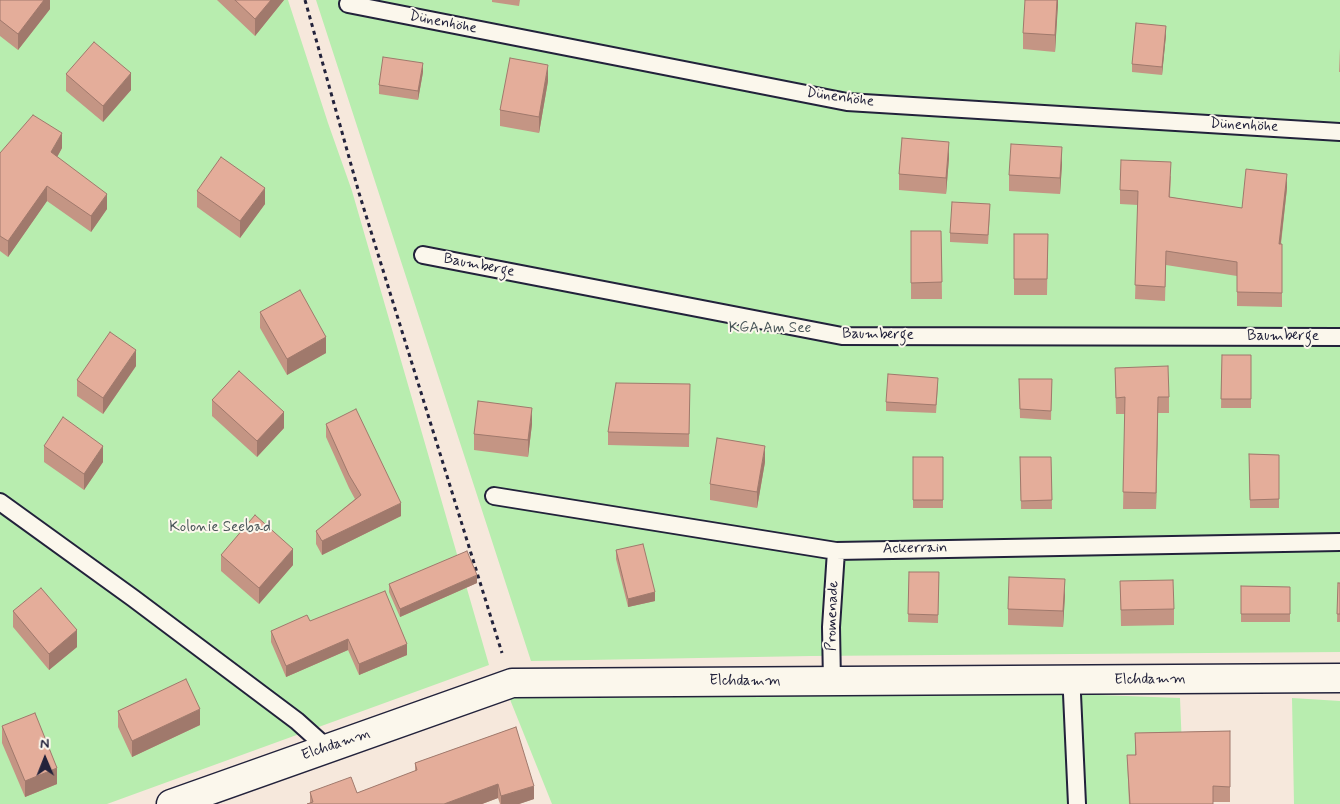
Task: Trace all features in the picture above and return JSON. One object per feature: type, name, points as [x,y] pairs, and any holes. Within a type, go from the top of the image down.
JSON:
[{"type":"street","name":"Elchdamm","points":[[171,804],[512,683],[1340,678]]},
{"type":"lane","name":"Dünenhöhe","points":[[348,4],[847,102],[1340,132]]},
{"type":"lane","name":"Baumberge","points":[[423,255],[842,336],[1340,337]]},
{"type":"lane","name":"Ackerrain","points":[[494,496],[836,551],[1340,542]]},
{"type":"lane","points":[[0,502],[298,721],[327,748]]},
{"type":"lane","name":"Promenade","points":[[832,682],[831,627],[836,551]]},
{"type":"lane","points":[[1070,681],[1077,804]]},
{"type":"path","points":[[305,0],[359,193],[512,683]]},
{"type":"green space","name":"Kolonie Seebad","points":[[0,0],[288,0],[352,191],[489,665],[107,804],[0,804]]},
{"type":"green space","name":"KGA Am See","points":[[316,0],[1340,0],[1340,652],[811,656],[531,661]]},
{"type":"green space","points":[[1072,694],[1180,698],[1183,804],[552,804],[509,697]]},
{"type":"green space","points":[[1292,698],[1340,701],[1340,804],[1294,804]]},
{"type":"building","points":[[0,0],[44,0],[18,34],[0,20]]},
{"type":"building","points":[[235,0],[271,0],[255,19]]},
{"type":"building","points":[[1025,0],[1057,0],[1055,35],[1023,33]]},
{"type":"building","points":[[1136,23],[1166,26],[1162,67],[1132,64]]},
{"type":"building","points":[[94,42],[131,73],[103,106],[66,74]]},
{"type":"building","points":[[383,57],[423,63],[418,91],[379,85]]},
{"type":"building","points":[[510,58],[548,65],[539,117],[500,110]]},
{"type":"building","points":[[33,115],[62,133],[51,152],[107,194],[91,216],[47,186],[8,241],[0,236],[0,153]]},
{"type":"building","points":[[902,138],[949,142],[946,178],[899,174]]},
{"type":"building","points":[[1011,144],[1062,147],[1060,178],[1009,175]]},
{"type":"building","points":[[221,157],[265,188],[240,221],[197,191]]},
{"type":"building","points":[[1121,160],[1171,162],[1169,197],[1242,208],[1246,169],[1287,174],[1279,244],[1282,244],[1282,293],[1237,292],[1237,262],[1166,251],[1165,287],[1135,285],[1138,191],[1120,190]]},
{"type":"building","points":[[952,202],[990,204],[988,235],[950,233]]},
{"type":"building","points":[[911,231],[941,231],[942,282],[911,283]]},
{"type":"building","points":[[1014,234],[1048,234],[1047,279],[1014,279]]},
{"type":"building","points":[[300,290],[326,337],[287,359],[260,312]]},
{"type":"building","points":[[110,332],[136,350],[103,398],[77,380]]},
{"type":"building","points":[[1222,355],[1251,355],[1251,399],[1221,399]]},
{"type":"building","points":[[1168,366],[1169,397],[1158,397],[1156,493],[1123,492],[1125,397],[1116,398],[1115,368]]},
{"type":"building","points":[[239,371],[284,412],[257,441],[212,400]]},
{"type":"building","points":[[888,374],[938,378],[936,405],[886,402]]},
{"type":"building","points":[[1019,379],[1052,379],[1051,411],[1020,409]]},
{"type":"building","points":[[616,383],[690,384],[689,434],[608,432]]},
{"type":"building","points":[[478,401],[532,408],[528,440],[474,434]]},
{"type":"building","points":[[356,409],[401,503],[322,541],[316,531],[361,495],[349,475],[326,424]]},
{"type":"building","points":[[63,417],[103,446],[84,474],[44,446]]},
{"type":"building","points":[[717,438],[765,446],[757,492],[710,484]]},
{"type":"building","points":[[1249,454],[1279,455],[1279,499],[1250,500]]},
{"type":"building","points":[[913,457],[943,457],[943,500],[913,500]]},
{"type":"building","points":[[1020,457],[1051,457],[1052,500],[1021,501]]},
{"type":"building","points":[[255,515],[293,549],[259,588],[221,555]]},
{"type":"building","points":[[643,544],[655,592],[628,599],[616,550]]},
{"type":"building","points":[[467,551],[477,575],[400,609],[389,584]]},
{"type":"building","points":[[909,572],[939,572],[938,615],[908,614]]},
{"type":"building","points":[[1009,577],[1065,579],[1063,611],[1008,609]]},
{"type":"building","points":[[1173,580],[1174,609],[1121,610],[1120,581]]},
{"type":"building","points":[[1338,583],[1340,583],[1340,614],[1337,614]]},
{"type":"building","points":[[1241,586],[1290,587],[1290,614],[1241,614]]},
{"type":"building","points":[[41,588],[77,630],[49,654],[13,611]]},
{"type":"building","points":[[385,591],[407,644],[359,664],[348,639],[286,666],[271,631],[307,615],[310,621]]},
{"type":"building","points":[[186,679],[200,709],[132,741],[118,711]]},
{"type":"building","points":[[35,713],[57,768],[25,781],[2,726]]},
{"type":"building","points":[[516,727],[534,786],[501,796],[498,784],[444,804],[307,804],[313,802],[310,792],[351,777],[357,793],[417,770],[415,763]]},
{"type":"building","points":[[1230,731],[1230,787],[1213,786],[1213,804],[1130,804],[1127,755],[1136,755],[1135,733]]}]
